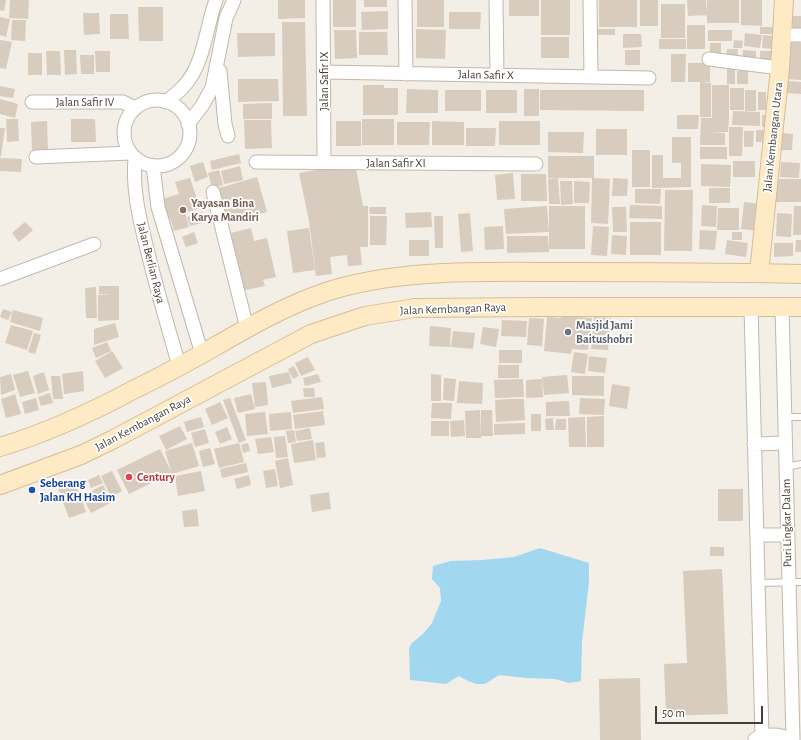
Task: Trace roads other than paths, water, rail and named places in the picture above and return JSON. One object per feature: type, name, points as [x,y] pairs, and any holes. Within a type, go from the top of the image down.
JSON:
[{"type":"main road","name":"Jalan Kembangan Utara","points":[[759,273],[780,68],[784,0]]},
{"type":"main road","points":[[0,447],[24,440],[86,415],[291,305],[323,293],[358,283],[411,275],[541,272],[801,274]]},
{"type":"main road","name":"Jalan Kembangan Raya","points":[[0,485],[88,452],[114,440],[311,334],[365,316],[416,308],[801,307]]},
{"type":"street","points":[[166,102],[184,87],[195,70],[216,0]]},
{"type":"street","points":[[188,124],[202,106],[212,88],[226,18],[234,0]]},
{"type":"street","name":"Jalan Safir IX","points":[[324,0],[324,162]]},
{"type":"street","points":[[405,0],[406,74]]},
{"type":"street","points":[[496,0],[497,75]]},
{"type":"street","points":[[590,0],[591,77]]},
{"type":"street","points":[[782,35],[801,35]]},
{"type":"street","points":[[218,57],[225,124],[228,136]]},
{"type":"street","points":[[709,59],[780,68]]},
{"type":"street","name":"Jalan Safir X","points":[[324,72],[649,78]]},
{"type":"street","points":[[155,100],[176,106],[184,114],[188,124],[190,136],[186,149],[178,159],[166,165],[153,166],[140,162],[132,156],[126,146],[124,129],[126,121],[136,108],[145,102],[155,100]]},
{"type":"street","name":"Jalan Safir IV","points":[[32,102],[124,102],[136,108]]},
{"type":"street","points":[[36,157],[132,156]]},
{"type":"street","name":"Jalan Berlian Raya","points":[[132,156],[137,202],[159,298],[179,366]]},
{"type":"street","name":"Jalan Safir XI","points":[[256,162],[536,164]]},
{"type":"street","name":"Jalan Berlian Raya","points":[[153,166],[158,207],[202,354]]},
{"type":"street","points":[[213,192],[247,328]]},
{"type":"street","points":[[0,279],[94,244]]},
{"type":"street","points":[[751,307],[758,583],[758,738],[772,734],[793,740]]},
{"type":"street","name":"Puri Lingkar Dalam","points":[[782,307],[788,535],[795,582],[793,740]]},
{"type":"street","points":[[754,444],[785,443]]},
{"type":"street","points":[[757,535],[788,535]]},
{"type":"lane","points":[[785,417],[801,417]]},
{"type":"lane","points":[[786,467],[801,464]]},
{"type":"lane","points":[[758,583],[795,582]]},
{"type":"water","points":[[540,548],[589,563],[589,582],[582,642],[581,681],[569,683],[555,679],[499,675],[485,684],[476,684],[459,676],[446,684],[410,680],[409,648],[432,623],[441,601],[440,588],[432,579],[433,566],[451,561],[514,557]]},
{"type":"place","name":"Yayasan Bina Karya Mandiri","points":[[183,210]]},
{"type":"place","name":"Masjid Jami Baitushobri","points":[[568,332]]},
{"type":"place","name":"Century","points":[[129,477]]},
{"type":"place","name":"Seberang Jalan KH Hasim","points":[[32,490]]}]
